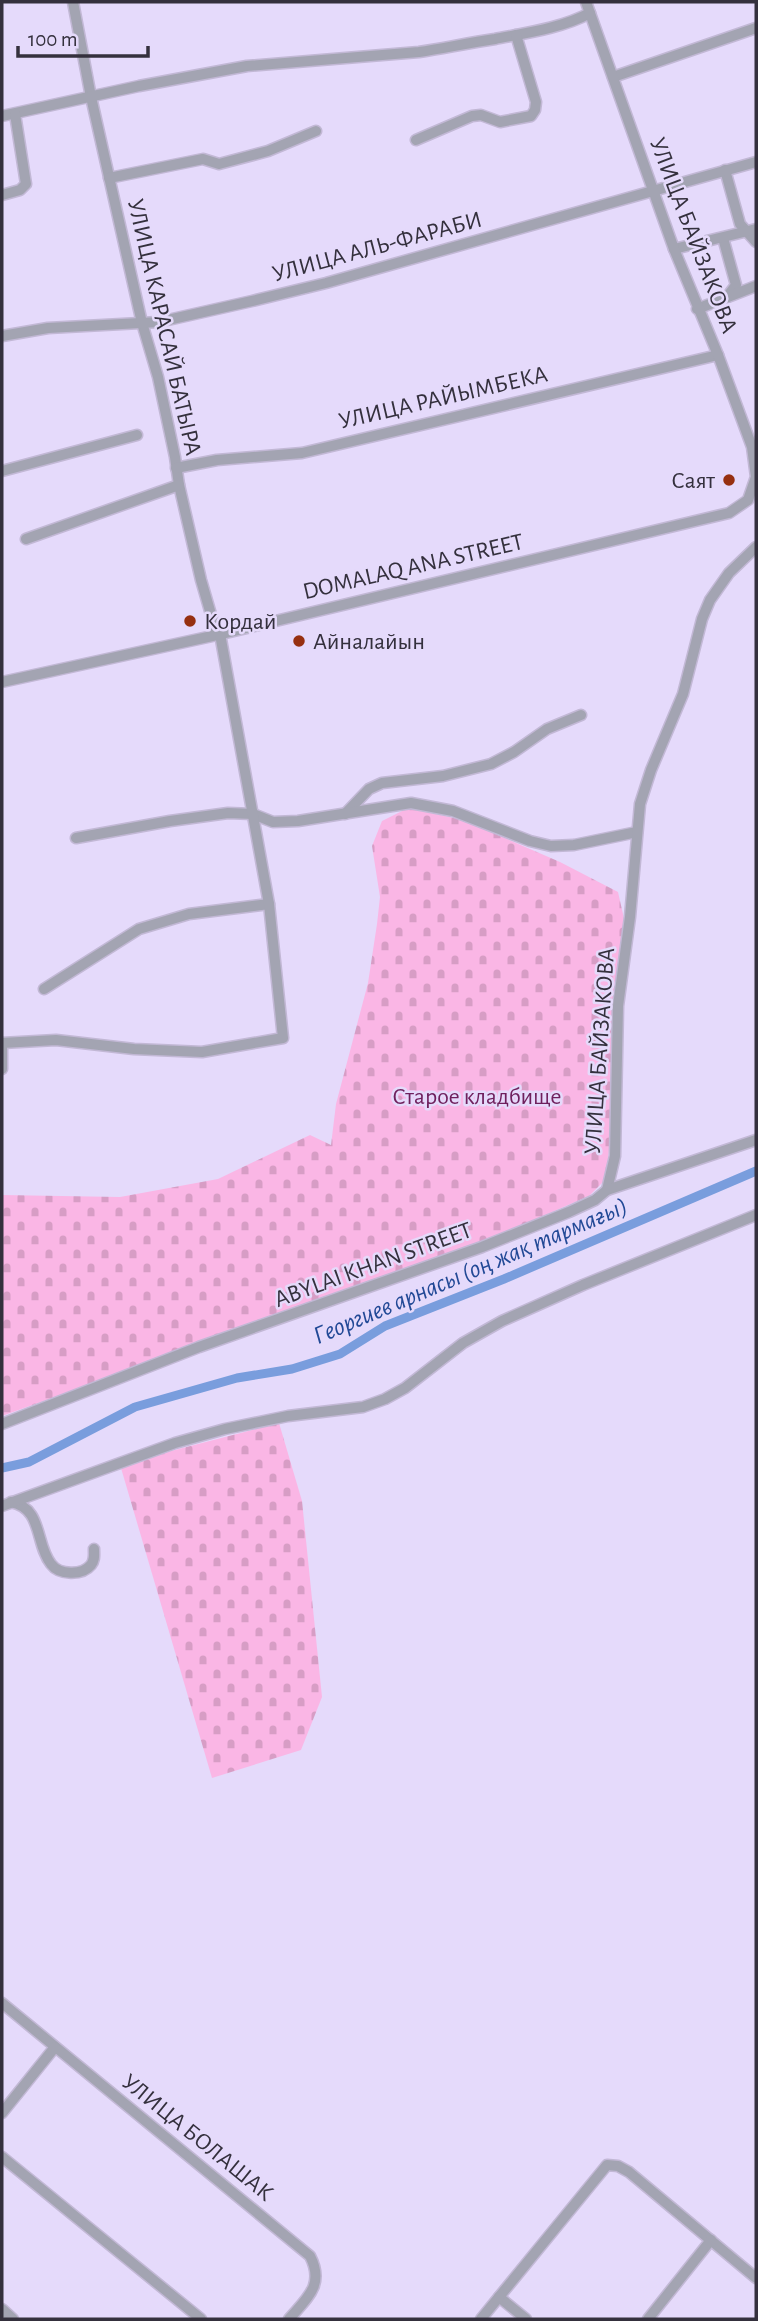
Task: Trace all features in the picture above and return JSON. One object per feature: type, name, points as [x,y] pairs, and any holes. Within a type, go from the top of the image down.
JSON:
[{"type":"street","name":"УЛИЦА КАРАСАЙ БАТЫРА","points":[[2,1043],[56,1040],[190,1052],[280,1040],[284,1035],[269,904],[219,634],[201,580],[179,485],[158,377],[142,323],[91,97],[73,2]]},
{"type":"street","points":[[2,116],[247,66],[419,52],[516,35],[580,19],[589,5]]},
{"type":"street","name":"УЛИЦА БАЙЗАКОВА","points":[[589,5],[674,249],[752,447],[754,486]]},
{"type":"street","points":[[612,76],[756,28]]},
{"type":"street","points":[[416,140],[472,116],[481,115],[500,122],[532,115],[536,102],[516,35]]},
{"type":"street","points":[[2,195],[20,190],[26,184],[15,114]]},
{"type":"street","name":"УЛИЦА КАРАСАЙ БАТЫРА","points":[[109,178],[203,159],[219,164],[268,151],[316,131]]},
{"type":"street","name":"УЛИЦА АЛЬ-ФАРАБИ","points":[[2,336],[48,328],[142,323],[177,318],[326,283],[756,162]]},
{"type":"street","points":[[725,170],[736,212],[745,231],[756,242]]},
{"type":"street","points":[[674,249],[756,229]]},
{"type":"street","points":[[723,238],[736,285],[727,297]]},
{"type":"street","points":[[697,309],[756,286]]},
{"type":"street","name":"УЛИЦА РАЙЫМБЕКА","points":[[176,468],[217,460],[302,453],[718,355]]},
{"type":"street","points":[[2,471],[137,435]]},
{"type":"street","name":"УЛИЦА КАРАСАЙ БАТЫРА","points":[[26,539],[179,485]]},
{"type":"street","name":"DOMALAQ ANA STREET","points":[[2,682],[219,634],[716,516],[735,509],[754,486]]},
{"type":"street","name":"УЛИЦА БАЙЗАКОВА","points":[[607,1189],[615,1156],[618,1006],[630,917],[640,804],[683,694],[702,619],[710,600],[729,573],[756,547]]},
{"type":"street","points":[[345,814],[369,789],[382,783],[443,776],[491,764],[547,729],[581,715]]},
{"type":"street","points":[[76,838],[228,813],[253,814],[273,822],[298,821],[411,803],[453,811],[530,841],[551,846],[574,845],[637,832]]},
{"type":"street","points":[[44,989],[139,929],[188,914],[269,904]]},
{"type":"street","points":[[2,1043],[2,1069]]},
{"type":"street","name":"ABYLAI KHAN STREET","points":[[2,1424],[199,1347],[482,1247],[595,1200],[607,1189],[756,1140]]},
{"type":"street","points":[[6,1504],[175,1443],[225,1429],[288,1416],[363,1406],[384,1399],[405,1388],[463,1343],[502,1321],[756,1215]]},
{"type":"street","points":[[6,1504],[24,1506],[31,1513],[48,1558],[52,1566],[60,1572],[79,1572],[87,1568],[94,1559],[94,1549]]},
{"type":"street","name":"УЛИЦА БОЛАШАК","points":[[2,2003],[310,2256],[316,2269],[316,2287],[289,2319]]},
{"type":"street","points":[[2,2113],[55,2047]]},
{"type":"street","points":[[2,2157],[201,2319]]},
{"type":"street","points":[[481,2319],[607,2165],[618,2166],[629,2172],[756,2278]]},
{"type":"street","points":[[648,2319],[711,2240]]},
{"type":"street","points":[[499,2297],[526,2319]]},
{"type":"street","points":[[2,2309],[13,2319]]},
{"type":"green space","name":"Старое кладбище","points":[[408,808],[463,820],[560,862],[618,892],[625,923],[615,998],[612,1122],[603,1182],[589,1196],[466,1249],[2,1416],[2,1195],[120,1197],[218,1179],[310,1135],[331,1145],[336,1104],[368,983],[377,924],[380,897],[372,846],[382,821]]},
{"type":"green space","points":[[279,1423],[302,1501],[322,1697],[301,1750],[212,1778],[121,1468],[171,1451]]},
{"type":"waterway","name":"Георгиев арнасы (оң жақ тармағы)","points":[[2,1468],[29,1462],[135,1407],[237,1378],[292,1369],[340,1354],[385,1326],[504,1279],[756,1171]]},
{"type":"place","name":"Саят","points":[[729,480]]},
{"type":"place","name":"Кордай","points":[[190,621]]},
{"type":"place","name":"Айналайын","points":[[299,641]]}]
